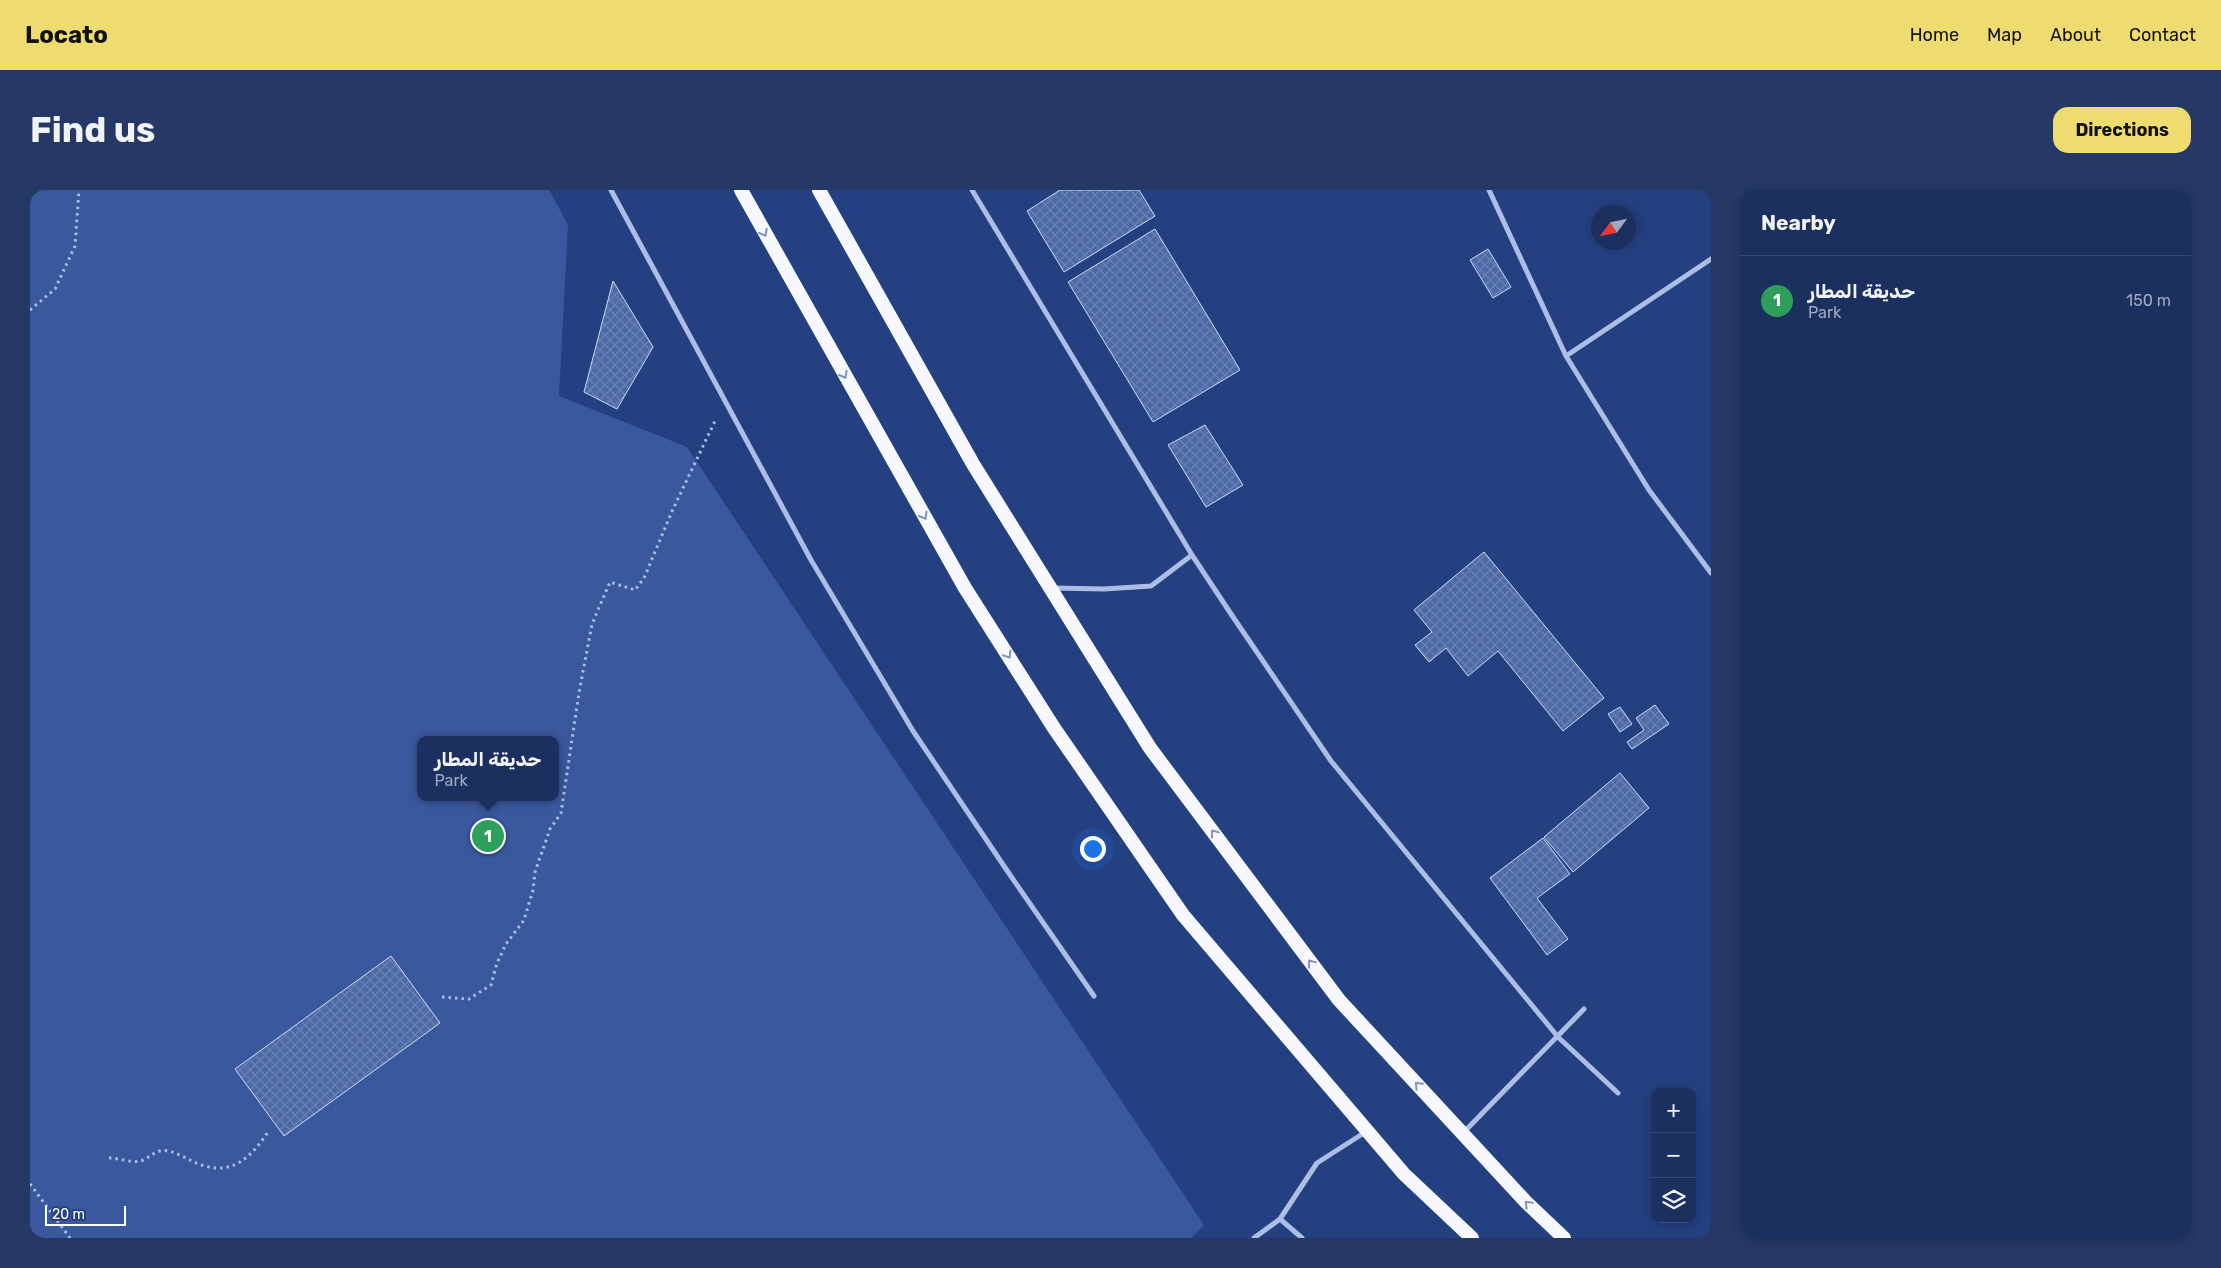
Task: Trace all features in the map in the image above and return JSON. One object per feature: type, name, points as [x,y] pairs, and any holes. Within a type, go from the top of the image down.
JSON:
[{"type":"highway","points":[[741,190],[966,588],[1054,728],[1183,915],[1404,1174],[1472,1238]]},
{"type":"highway","points":[[819,190],[973,464],[1150,748],[1333,992],[1526,1202],[1564,1238]]},
{"type":"street","points":[[612,190],[811,560],[913,732],[1094,996]]},
{"type":"street","points":[[972,190],[1192,555],[1230,614],[1332,761],[1558,1037],[1618,1093]]},
{"type":"street","points":[[1488,190],[1566,356],[1649,490],[1709,566],[1711,574]]},
{"type":"street","points":[[1566,356],[1711,259]]},
{"type":"street","points":[[1050,588],[1104,589],[1151,586],[1192,555]]},
{"type":"street","points":[[1462,1133],[1584,1009]]},
{"type":"street","points":[[1254,1238],[1280,1219],[1317,1163],[1367,1131]]},
{"type":"street","points":[[1280,1219],[1302,1238]]},
{"type":"path","points":[[30,310],[54,289],[75,246],[79,190]]},
{"type":"path","points":[[442,998],[469,999],[491,984],[497,963],[506,944],[524,920],[533,890],[535,872],[550,828],[561,813],[579,693],[592,624],[610,582],[635,590],[644,578],[673,509],[724,400]]},
{"type":"path","points":[[109,1158],[141,1161],[154,1152],[168,1151],[207,1167],[234,1166],[252,1152],[268,1132]]},
{"type":"path","points":[[30,1184],[70,1238]]},
{"type":"shaded area","points":[[30,190],[549,190],[568,225],[559,396],[687,447],[1204,1225],[1191,1238],[30,1238]]},
{"type":"building","points":[[1060,190],[1139,190],[1155,216],[1064,272],[1027,211]]},
{"type":"building","points":[[1155,229],[1240,370],[1153,422],[1068,282]]},
{"type":"building","points":[[1488,249],[1511,287],[1493,298],[1470,260]]},
{"type":"building","points":[[613,281],[653,347],[617,409],[584,392]]},
{"type":"building","points":[[1205,425],[1243,485],[1206,507],[1168,445]]},
{"type":"building","points":[[1484,552],[1604,698],[1563,731],[1498,651],[1468,676],[1446,648],[1429,662],[1415,645],[1432,632],[1414,610]]},
{"type":"building","points":[[1655,705],[1669,724],[1632,749],[1627,742],[1644,730],[1636,718]]},
{"type":"building","points":[[1620,707],[1632,724],[1620,732],[1608,714]]},
{"type":"building","points":[[1620,773],[1649,808],[1573,872],[1544,837]]},
{"type":"building","points":[[1543,838],[1570,874],[1537,898],[1568,939],[1547,955],[1490,878]]},
{"type":"building","points":[[391,956],[440,1023],[284,1136],[235,1069]]},
{"type":"place","name":"حديقة المطار","points":[[488,836]]}]
